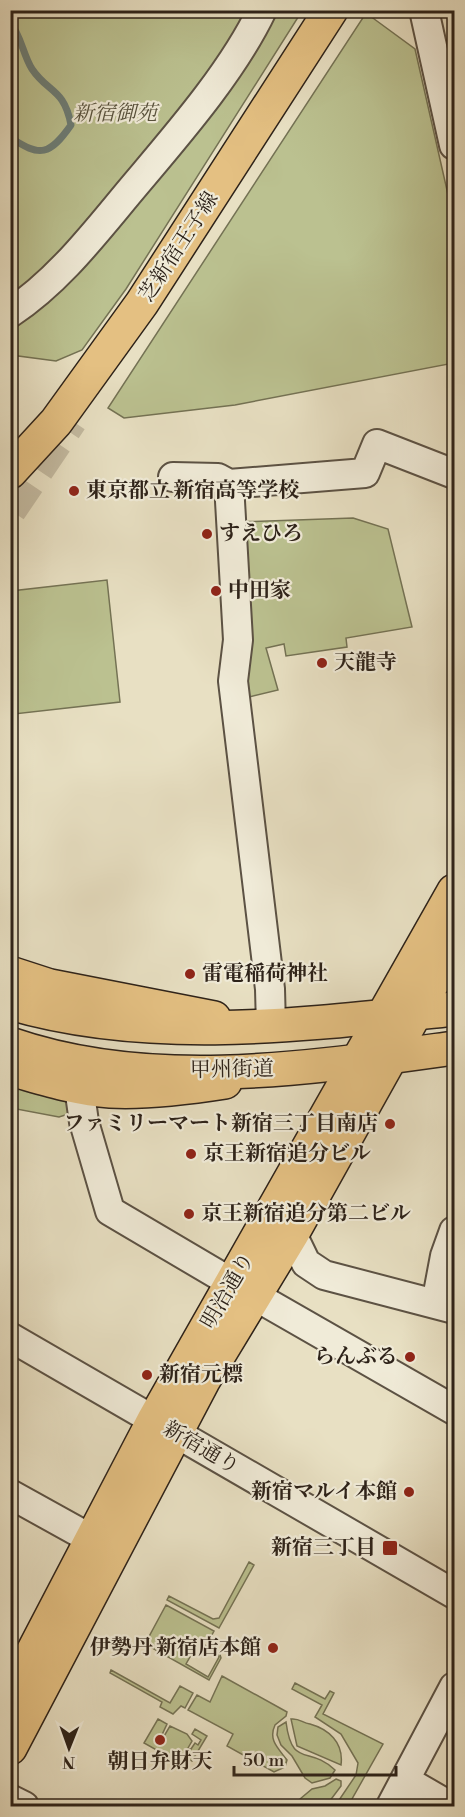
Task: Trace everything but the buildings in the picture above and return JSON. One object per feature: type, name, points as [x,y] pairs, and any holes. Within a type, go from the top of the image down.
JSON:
[{"type":"main road","name":"芝新宿王子線","points":[[10,472],[56,422],[142,303],[331,10]]},
{"type":"main road","name":"明治通り","points":[[10,1696],[93,1540],[164,1426],[374,1058],[398,1014],[454,891]]},
{"type":"main road","name":"明治通り","points":[[398,1014],[454,944]]},
{"type":"main road","points":[[10,973],[50,986],[190,1015],[271,1026]]},
{"type":"main road","name":"甲州街道","points":[[10,1003],[82,1021],[132,1026],[271,1026],[454,1009]]},
{"type":"main road","name":"甲州街道","points":[[13,1069],[63,1058],[162,1071],[286,1069],[454,1048]]},
{"type":"main road","name":"明治通り","points":[[243,1290],[292,1234],[374,1058]]},
{"type":"main road","points":[[13,1069],[79,1087],[110,1091],[183,1088],[238,1080],[286,1069]]},
{"type":"main road","name":"明治通り","points":[[10,1748],[164,1426]]},
{"type":"street","points":[[10,312],[84,247],[183,126],[234,57],[262,10]]},
{"type":"street","points":[[424,10],[447,72],[454,145]]},
{"type":"street","points":[[173,477],[218,478],[229,484],[366,473],[377,444],[454,474]]},
{"type":"street","points":[[229,484],[238,640],[232,681],[270,989],[271,1026]]},
{"type":"street","points":[[79,1087],[84,1122],[110,1211],[454,1410]]},
{"type":"street","points":[[292,1234],[306,1263],[324,1275],[445,1306],[446,1256],[454,1231]]},
{"type":"street","name":"新宿通り","points":[[10,1337],[454,1593]]},
{"type":"street","points":[[10,1494],[93,1540]]},
{"type":"street","points":[[391,1806],[454,1686]]},
{"type":"street","points":[[405,1780],[450,1806]]},
{"type":"street","points":[[10,1799],[24,1806]]},
{"type":"green space","name":"新宿御苑","points":[[10,11],[302,11],[126,289],[82,350],[56,361],[11,355]]},
{"type":"green space","points":[[366,13],[415,49],[454,221],[454,363],[235,405],[124,418],[108,408]]},
{"type":"green space","points":[[353,518],[388,529],[412,627],[346,638],[347,647],[286,656],[284,644],[266,648],[278,690],[241,699],[238,522]]},
{"type":"green space","points":[[107,580],[120,702],[14,714],[10,683],[11,591]]},
{"type":"green space","points":[[26,1087],[70,1098],[75,1112],[59,1117],[11,1108],[18,1089]]},
{"type":"green space","points":[[249,1562],[254,1565],[219,1628],[167,1600],[169,1596],[213,1619],[219,1618]]},
{"type":"green space","points":[[166,1605],[214,1631],[208,1642],[201,1638],[186,1664],[208,1677],[219,1657],[217,1653],[202,1644],[219,1651],[221,1658],[209,1680],[145,1644]]},
{"type":"green space","points":[[111,1670],[170,1703],[180,1686],[193,1693],[185,1708],[181,1706],[173,1714],[160,1707],[162,1702],[110,1673]]},
{"type":"green space","points":[[222,1676],[287,1712],[273,1730],[273,1740],[287,1760],[285,1767],[274,1772],[227,1746],[233,1734],[188,1710],[197,1695],[210,1702]]},
{"type":"green space","points":[[295,1683],[325,1699],[330,1691],[334,1693],[323,1714],[383,1744],[348,1806],[335,1806],[356,1775],[358,1763],[341,1734],[315,1717],[322,1705],[292,1689]]},
{"type":"green space","points":[[158,1719],[167,1724],[161,1737],[163,1738],[170,1726],[187,1734],[192,1741],[188,1748],[191,1749],[195,1743],[198,1745],[201,1740],[192,1734],[195,1729],[207,1736],[192,1761],[182,1756],[178,1762],[144,1743]]},
{"type":"green space","points":[[291,1719],[317,1726],[329,1733],[340,1750],[341,1765],[297,1746]]},
{"type":"green space","points":[[286,1722],[293,1746],[297,1751],[326,1763],[335,1770],[330,1778],[312,1783],[305,1778],[292,1756],[281,1745],[277,1735],[278,1727]]},
{"type":"green space","points":[[336,1779],[341,1781],[341,1786],[326,1806],[301,1806],[300,1799],[312,1789],[325,1786]]},
{"type":"waterway","points":[[10,22],[32,69],[60,97],[71,125],[57,142],[44,150],[29,148],[10,137]]},
{"type":"tunnel","points":[[10,510],[71,420]]},
{"type":"place","name":"東京都立 新宿高等学校","points":[[74,491]]},
{"type":"place","name":"すえひろ","points":[[207,534]]},
{"type":"place","name":"中田家","points":[[216,591]]},
{"type":"place","name":"天龍寺","points":[[322,663]]},
{"type":"place","name":"雷電稲荷神社","points":[[190,974]]},
{"type":"place","name":"ファミリーマート新宿三丁目南店","points":[[390,1124]]},
{"type":"place","name":"京王新宿追分ビル","points":[[191,1154]]},
{"type":"place","name":"京王新宿追分第二ビル","points":[[189,1214]]},
{"type":"place","name":"らんぶる","points":[[410,1357]]},
{"type":"place","name":"新宿元標","points":[[147,1375]]},
{"type":"place","name":"新宿マルイ本館","points":[[409,1492]]},
{"type":"place","name":"新宿三丁目","points":[[390,1548]]},
{"type":"place","name":"伊勢丹 新宿店本館","points":[[273,1648]]},
{"type":"place","name":"朝日弁財天","points":[[160,1740]]}]
